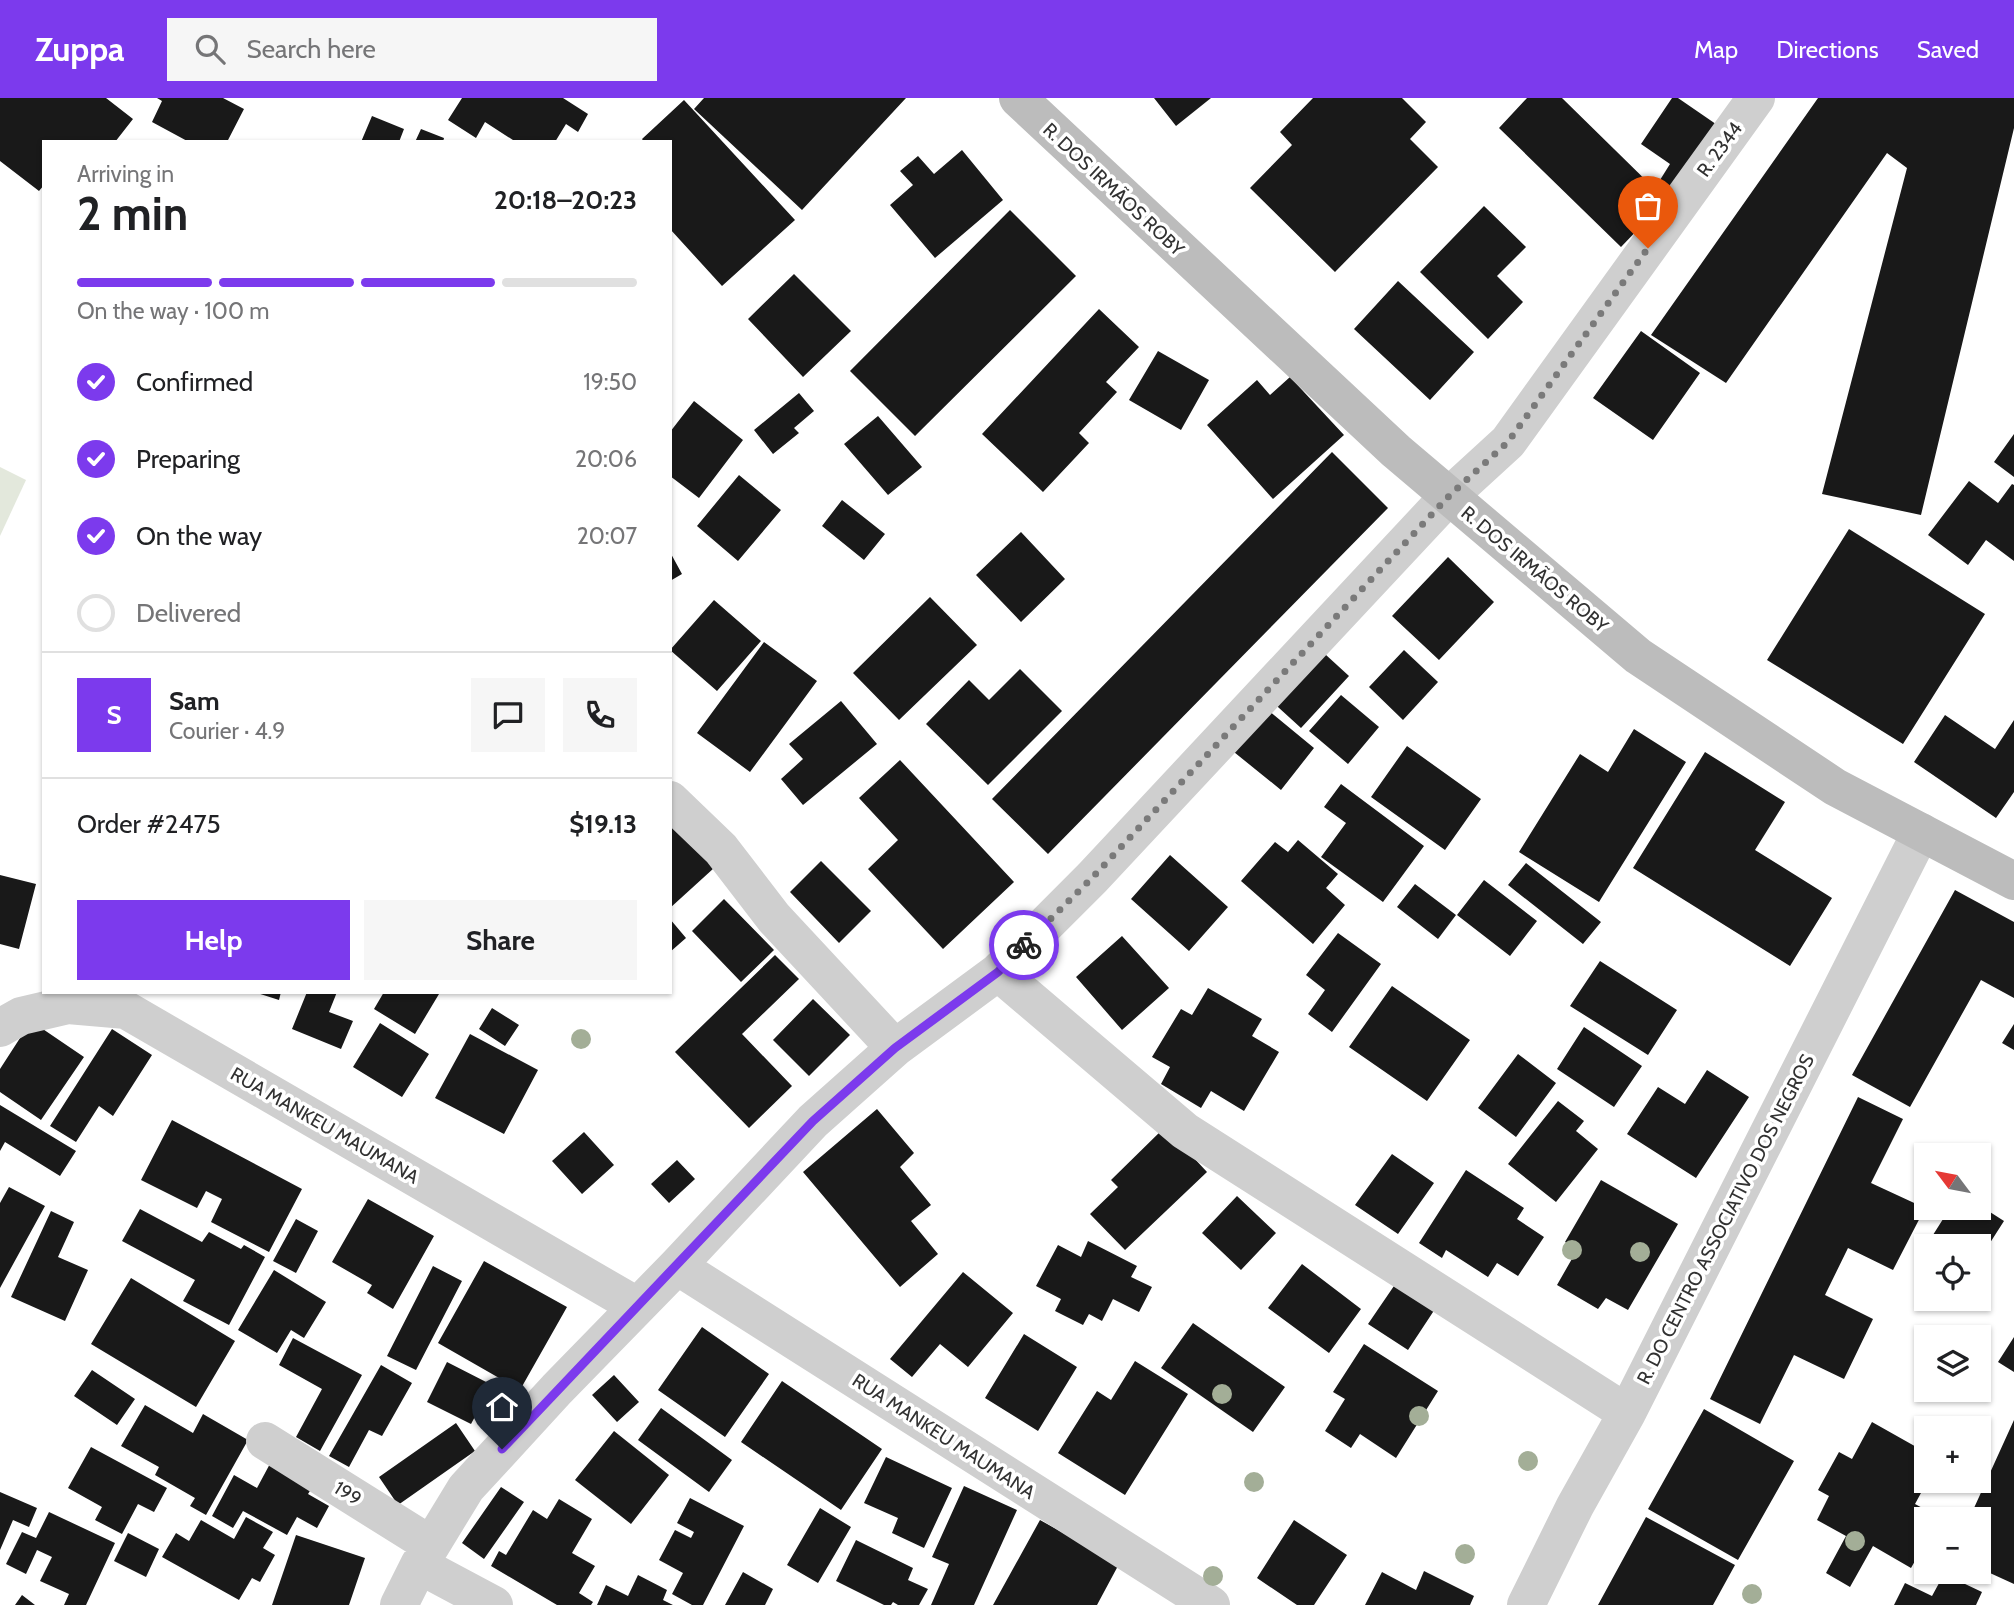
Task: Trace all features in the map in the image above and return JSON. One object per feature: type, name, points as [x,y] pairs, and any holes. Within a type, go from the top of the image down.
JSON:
[{"type":"street","name":"R. DOS IRMÃOS ROBY","points":[[1018,98],[1338,399],[1638,656],[1835,787],[2012,875]]},
{"type":"street","name":"R. 2344","points":[[399,1605],[425,1555],[466,1488],[557,1389],[813,1121],[895,1048],[998,972],[1092,878],[1449,496],[1508,442],[1756,98]]},
{"type":"street","points":[[672,802],[721,849],[774,918],[895,1048]]},
{"type":"street","name":"R. DO CENTRO ASSOCIATIVO DOS NEGROS","points":[[1526,1605],[1575,1506],[1627,1413],[1921,832]]},
{"type":"street","points":[[998,972],[1185,1131],[1627,1413]]},
{"type":"street","name":"RUA MANKEU MAUMANA","points":[[0,1028],[21,1016],[68,1005],[126,1010],[637,1306]]},
{"type":"street","name":"RUA MANKEU MAUMANA","points":[[677,1266],[1211,1605]]},
{"type":"street","name":"199","points":[[265,1441],[494,1605]]},
{"type":"shaded area","points":[[0,467],[26,480],[0,536]]},
{"type":"building","points":[[0,98],[106,98],[133,119],[117,140],[42,140],[42,187],[39,191],[0,161]]},
{"type":"building","points":[[157,98],[223,98],[244,109],[228,140],[185,140],[152,122],[162,101]]},
{"type":"building","points":[[462,98],[563,98],[588,114],[578,132],[566,124],[556,140],[513,140],[485,122],[476,138],[448,120]]},
{"type":"building","points":[[704,98],[906,98],[802,210],[694,109]]},
{"type":"building","points":[[1154,98],[1211,98],[1176,126]]},
{"type":"building","points":[[1313,98],[1402,98],[1426,122],[1410,139],[1438,167],[1335,272],[1250,188],[1292,145],[1280,132]]},
{"type":"building","points":[[1527,98],[1562,98],[1666,200],[1621,247],[1499,128]]},
{"type":"building","points":[[1672,98],[1678,98],[1726,131],[1677,203],[1655,188],[1670,164],[1641,144]]},
{"type":"building","points":[[1818,98],[2014,98],[2014,128],[1921,515],[1822,494],[1907,168],[1887,153],[1726,383],[1651,335]]},
{"type":"building","points":[[684,100],[795,220],[722,286],[672,231],[672,140],[642,139]]},
{"type":"building","points":[[372,116],[404,129],[400,140],[362,140]]},
{"type":"building","points":[[421,129],[444,138],[444,140],[416,140]]},
{"type":"building","points":[[962,150],[1003,200],[935,258],[890,205],[913,185],[900,171],[918,156],[934,174]]},
{"type":"building","points":[[1484,206],[1526,247],[1497,276],[1523,302],[1488,339],[1420,272]]},
{"type":"building","points":[[1010,210],[1076,276],[915,436],[850,371]]},
{"type":"building","points":[[794,274],[851,331],[803,377],[748,319]]},
{"type":"building","points":[[1398,281],[1474,352],[1430,400],[1354,329]]},
{"type":"building","points":[[1099,309],[1139,347],[1106,382],[1117,392],[1079,433],[1089,443],[1043,492],[982,434]]},
{"type":"building","points":[[1641,331],[1700,373],[1653,440],[1593,398]]},
{"type":"building","points":[[1158,351],[1209,380],[1181,430],[1129,400]]},
{"type":"building","points":[[1290,377],[1344,435],[1273,499],[1207,425],[1257,380],[1270,395]]},
{"type":"building","points":[[799,393],[814,411],[794,428],[799,433],[773,454],[754,430]]},
{"type":"building","points":[[694,401],[743,440],[699,498],[672,478],[672,429]]},
{"type":"building","points":[[878,416],[922,467],[888,495],[844,444]]},
{"type":"building","points":[[2014,434],[2014,477],[1994,462]]},
{"type":"building","points":[[1332,452],[1388,508],[1048,854],[992,799]]},
{"type":"building","points":[[739,475],[781,510],[738,561],[697,526]]},
{"type":"building","points":[[1969,481],[1998,503],[2012,484],[2014,485],[2014,561],[1986,540],[1968,565],[1928,535]]},
{"type":"building","points":[[842,500],[885,534],[864,560],[822,526]]},
{"type":"building","points":[[1849,529],[1985,614],[1903,744],[1767,660]]},
{"type":"building","points":[[1021,532],[1065,579],[1021,622],[976,575]]},
{"type":"building","points":[[672,556],[682,574],[672,580]]},
{"type":"building","points":[[1448,557],[1494,602],[1439,660],[1392,616]]},
{"type":"building","points":[[930,597],[977,645],[899,720],[853,673]]},
{"type":"building","points":[[714,600],[761,641],[717,691],[672,652],[672,648]]},
{"type":"building","points":[[764,642],[817,681],[750,772],[697,733]]},
{"type":"building","points":[[1314,644],[1349,676],[1301,728],[1266,696]]},
{"type":"building","points":[[1404,650],[1438,682],[1403,720],[1369,687]]},
{"type":"building","points":[[1020,669],[1062,711],[988,785],[926,724],[969,680],[989,700]]},
{"type":"building","points":[[1341,695],[1379,727],[1348,764],[1309,731]]},
{"type":"building","points":[[841,701],[877,744],[803,805],[781,779],[803,759],[789,744]]},
{"type":"building","points":[[1263,706],[1314,748],[1281,790],[1229,748]]},
{"type":"building","points":[[1945,715],[1995,749],[2014,720],[2014,792],[1996,818],[1914,762]]},
{"type":"building","points":[[1634,729],[1686,762],[1599,902],[1519,852],[1580,754],[1608,772]]},
{"type":"building","points":[[1407,746],[1481,799],[1445,850],[1371,797]]},
{"type":"building","points":[[1705,752],[1785,802],[1755,850],[1832,898],[1790,966],[1633,868]]},
{"type":"building","points":[[900,760],[1014,882],[943,949],[868,869],[898,840],[859,798]]},
{"type":"building","points":[[1341,784],[1424,846],[1383,902],[1321,857],[1346,823],[1324,807]]},
{"type":"building","points":[[672,822],[714,868],[672,906]]},
{"type":"building","points":[[1298,840],[1338,874],[1326,888],[1345,905],[1313,944],[1241,881],[1275,842],[1288,852]]},
{"type":"building","points":[[1170,855],[1228,907],[1189,951],[1131,899]]},
{"type":"building","points":[[821,861],[871,911],[839,943],[790,892]]},
{"type":"building","points":[[1526,863],[1601,922],[1583,944],[1508,885]]},
{"type":"building","points":[[0,875],[36,884],[19,949],[0,944]]},
{"type":"building","points":[[1484,880],[1537,921],[1510,956],[1457,915]]},
{"type":"building","points":[[1415,884],[1456,915],[1438,939],[1397,907]]},
{"type":"building","points":[[1955,890],[2014,922],[2014,998],[1981,980],[1910,1107],[1852,1075]]},
{"type":"building","points":[[724,899],[774,950],[741,982],[692,931]]},
{"type":"building","points":[[672,921],[686,938],[672,950]]},
{"type":"building","points":[[1338,933],[1381,964],[1332,1032],[1308,1014],[1325,990],[1306,975]]},
{"type":"building","points":[[1122,936],[1169,988],[1122,1030],[1076,977]]},
{"type":"building","points":[[775,955],[799,979],[742,1034],[792,1086],[749,1128],[675,1052]]},
{"type":"building","points":[[1600,961],[1677,1010],[1648,1055],[1570,1006]]},
{"type":"building","points":[[1392,986],[1470,1040],[1427,1101],[1349,1047]]},
{"type":"building","points":[[1208,988],[1262,1019],[1252,1036],[1279,1052],[1244,1111],[1211,1091],[1201,1108],[1161,1084],[1170,1067],[1152,1057],[1181,1009],[1192,1015]]},
{"type":"building","points":[[260,994],[280,994],[279,1000]]},
{"type":"building","points":[[306,994],[336,994],[329,1012],[353,1021],[341,1049],[292,1029]]},
{"type":"building","points":[[383,994],[439,994],[415,1034],[374,1009]]},
{"type":"building","points":[[813,999],[850,1035],[809,1076],[773,1040]]},
{"type":"building","points":[[492,1008],[519,1025],[505,1046],[479,1029]]},
{"type":"building","points":[[31,1021],[84,1057],[41,1120],[0,1092],[0,1069]]},
{"type":"building","points":[[380,1023],[429,1054],[402,1097],[353,1067]]},
{"type":"building","points":[[2014,1024],[2014,1050],[2002,1043]]},
{"type":"building","points":[[1584,1027],[1642,1066],[1614,1107],[1557,1069]]},
{"type":"building","points":[[112,1029],[152,1055],[113,1116],[99,1106],[76,1142],[50,1126]]},
{"type":"building","points":[[470,1034],[538,1070],[504,1134],[435,1098]]},
{"type":"building","points":[[1518,1054],[1556,1083],[1516,1137],[1478,1108]]},
{"type":"building","points":[[1707,1070],[1749,1097],[1696,1178],[1627,1134],[1658,1087],[1685,1104]]},
{"type":"building","points":[[1858,1097],[1903,1119],[1871,1183],[1914,1203],[1914,1220],[1919,1220],[1893,1270],[1848,1248],[1825,1295],[1873,1319],[1844,1379],[1794,1355],[1760,1424],[1710,1399]]},
{"type":"building","points":[[1558,1101],[1584,1121],[1576,1131],[1598,1149],[1556,1202],[1508,1164]]},
{"type":"building","points":[[0,1105],[76,1151],[60,1176],[5,1142],[0,1151]]},
{"type":"building","points":[[877,1109],[914,1153],[900,1167],[931,1205],[911,1221],[938,1254],[900,1287],[803,1172]]},
{"type":"building","points":[[172,1120],[302,1189],[269,1252],[211,1222],[222,1199],[206,1191],[197,1208],[141,1180]]},
{"type":"building","points":[[1165,1127],[1207,1172],[1125,1250],[1090,1214],[1118,1187],[1111,1180]]},
{"type":"building","points":[[584,1132],[614,1165],[582,1194],[552,1161]]},
{"type":"building","points":[[1392,1154],[1434,1183],[1398,1234],[1355,1205]]},
{"type":"building","points":[[677,1160],[695,1179],[669,1203],[651,1184]]},
{"type":"building","points":[[1466,1170],[1524,1208],[1517,1219],[1544,1237],[1518,1276],[1497,1263],[1488,1277],[1446,1250],[1442,1258],[1419,1243]]},
{"type":"building","points":[[1601,1180],[1678,1224],[1628,1310],[1606,1298],[1598,1309],[1557,1285],[1577,1250],[1565,1242]]},
{"type":"building","points":[[9,1187],[45,1206],[0,1288],[0,1203]]},
{"type":"building","points":[[1237,1196],[1276,1233],[1241,1270],[1202,1233]]},
{"type":"building","points":[[368,1199],[434,1236],[393,1309],[367,1293],[372,1285],[332,1262]]},
{"type":"building","points":[[140,1209],[202,1242],[209,1232],[241,1249],[244,1245],[265,1257],[229,1325],[183,1301],[195,1280],[122,1241]]},
{"type":"building","points":[[51,1211],[74,1222],[58,1257],[88,1270],[65,1321],[11,1297]]},
{"type":"building","points":[[1992,1213],[2004,1221],[1991,1241],[1991,1234],[1934,1234],[1942,1220],[1992,1220]]},
{"type":"building","points":[[296,1219],[318,1231],[296,1273],[273,1261]]},
{"type":"building","points":[[1088,1241],[1137,1266],[1131,1277],[1152,1287],[1139,1312],[1113,1299],[1102,1321],[1089,1314],[1083,1325],[1055,1311],[1061,1299],[1036,1286],[1058,1245],[1081,1257]]},
{"type":"building","points":[[484,1261],[567,1307],[520,1390],[438,1343]]},
{"type":"building","points":[[1302,1264],[1361,1309],[1329,1353],[1268,1308]]},
{"type":"building","points":[[433,1266],[462,1281],[416,1370],[387,1356]]},
{"type":"building","points":[[274,1270],[326,1302],[304,1338],[291,1330],[277,1353],[238,1330]]},
{"type":"building","points":[[963,1272],[1013,1313],[968,1367],[940,1344],[912,1377],[890,1359]]},
{"type":"building","points":[[131,1278],[235,1341],[196,1407],[91,1344]]},
{"type":"building","points":[[1396,1283],[1435,1309],[1408,1350],[1368,1324]]},
{"type":"building","points":[[1193,1323],[1285,1387],[1253,1432],[1161,1368]]},
{"type":"building","points":[[702,1327],[769,1374],[725,1437],[658,1390]]},
{"type":"building","points":[[1024,1334],[1077,1367],[1038,1431],[985,1398]]},
{"type":"building","points":[[2014,1337],[2014,1372],[1998,1362]]},
{"type":"building","points":[[293,1338],[362,1375],[320,1451],[296,1437],[322,1389],[279,1365]]},
{"type":"building","points":[[1364,1344],[1438,1391],[1396,1458],[1360,1434],[1351,1448],[1325,1431],[1345,1399],[1333,1392]]},
{"type":"building","points":[[1135,1361],[1188,1394],[1125,1495],[1058,1453],[1097,1391],[1111,1400]]},
{"type":"building","points":[[447,1362],[492,1385],[471,1424],[427,1402]]},
{"type":"building","points":[[381,1365],[412,1383],[382,1436],[369,1430],[349,1467],[329,1456]]},
{"type":"building","points":[[92,1370],[135,1399],[117,1425],[74,1396]]},
{"type":"building","points":[[614,1375],[639,1402],[617,1422],[592,1395]]},
{"type":"building","points":[[782,1381],[882,1449],[841,1510],[741,1442]]},
{"type":"building","points":[[145,1405],[193,1433],[203,1414],[248,1440],[206,1515],[190,1506],[195,1498],[155,1475],[159,1467],[121,1446]]},
{"type":"building","points":[[661,1408],[732,1460],[709,1492],[638,1440]]},
{"type":"building","points":[[1704,1409],[1794,1461],[1738,1560],[1648,1509]]},
{"type":"building","points":[[2014,1420],[2014,1584],[1991,1573],[1991,1507],[1974,1507],[1981,1493],[1991,1493],[1991,1471]]},
{"type":"building","points":[[1872,1422],[1914,1446],[1914,1493],[1921,1493],[1915,1504],[1921,1507],[1914,1507],[1914,1563],[1911,1568],[1873,1546],[1850,1587],[1826,1573],[1846,1536],[1817,1520],[1829,1496],[1818,1490],[1839,1452],[1852,1459]]},
{"type":"building","points":[[456,1423],[475,1451],[398,1505],[379,1477]]},
{"type":"building","points":[[614,1431],[669,1475],[631,1524],[575,1480]]},
{"type":"building","points":[[91,1447],[167,1488],[154,1512],[138,1504],[122,1534],[95,1520],[102,1507],[68,1488]]},
{"type":"building","points":[[886,1457],[952,1488],[924,1548],[892,1533],[898,1518],[864,1503]]},
{"type":"building","points":[[272,1460],[315,1483],[308,1494],[329,1506],[317,1528],[297,1517],[287,1535],[243,1511],[233,1528],[212,1516],[234,1475],[257,1488]]},
{"type":"building","points":[[964,1486],[1017,1510],[974,1605],[931,1605],[949,1564],[932,1557]]},
{"type":"building","points":[[501,1487],[524,1502],[484,1559],[462,1543]]},
{"type":"building","points":[[0,1492],[37,1508],[29,1527],[13,1520],[0,1550]]},
{"type":"building","points":[[690,1498],[744,1526],[703,1605],[692,1605],[672,1594],[683,1573],[659,1560],[675,1530],[691,1538],[694,1532],[677,1523]]},
{"type":"building","points":[[559,1499],[592,1519],[572,1553],[595,1566],[579,1593],[593,1602],[591,1605],[557,1605],[491,1566],[499,1551],[506,1555],[533,1510],[547,1519]]},
{"type":"building","points":[[820,1508],[851,1527],[818,1583],[787,1565]]},
{"type":"building","points":[[49,1512],[115,1543],[86,1605],[64,1605],[69,1594],[40,1581],[52,1557],[37,1550],[26,1574],[6,1564],[22,1532],[36,1538]]},
{"type":"building","points":[[246,1517],[273,1532],[263,1548],[275,1555],[260,1582],[252,1578],[239,1600],[162,1557],[176,1533],[189,1541],[201,1520],[234,1539]]},
{"type":"building","points":[[1646,1517],[1735,1565],[1713,1605],[1598,1605]]},
{"type":"building","points":[[1040,1520],[1119,1564],[1097,1605],[993,1605]]},
{"type":"building","points":[[1294,1520],[1347,1555],[1314,1605],[1297,1605],[1257,1578]]},
{"type":"building","points":[[128,1533],[159,1549],[146,1577],[114,1561]]},
{"type":"building","points":[[296,1535],[365,1558],[349,1605],[272,1605]]},
{"type":"building","points":[[856,1540],[913,1568],[908,1580],[928,1589],[919,1605],[898,1605],[893,1602],[891,1605],[884,1605],[836,1581]]},
{"type":"building","points":[[1424,1571],[1474,1596],[1470,1605],[1365,1605],[1382,1572],[1416,1590]]},
{"type":"building","points":[[743,1572],[773,1589],[765,1605],[725,1605]]},
{"type":"building","points":[[638,1575],[667,1590],[663,1600],[673,1605],[597,1605],[606,1585],[628,1596]]},
{"type":"building","points":[[1905,1583],[1932,1596],[1939,1584],[1965,1584],[1982,1592],[1976,1605],[1894,1605]]},
{"type":"building","points":[[22,1595],[35,1605],[15,1605]]},
{"type":"way so far","points":[[1024,945],[1092,878],[1449,496],[1508,442],[1648,248]]},
{"type":"route","points":[[502,1449],[813,1121],[895,1048],[998,972],[1024,945]]}]
